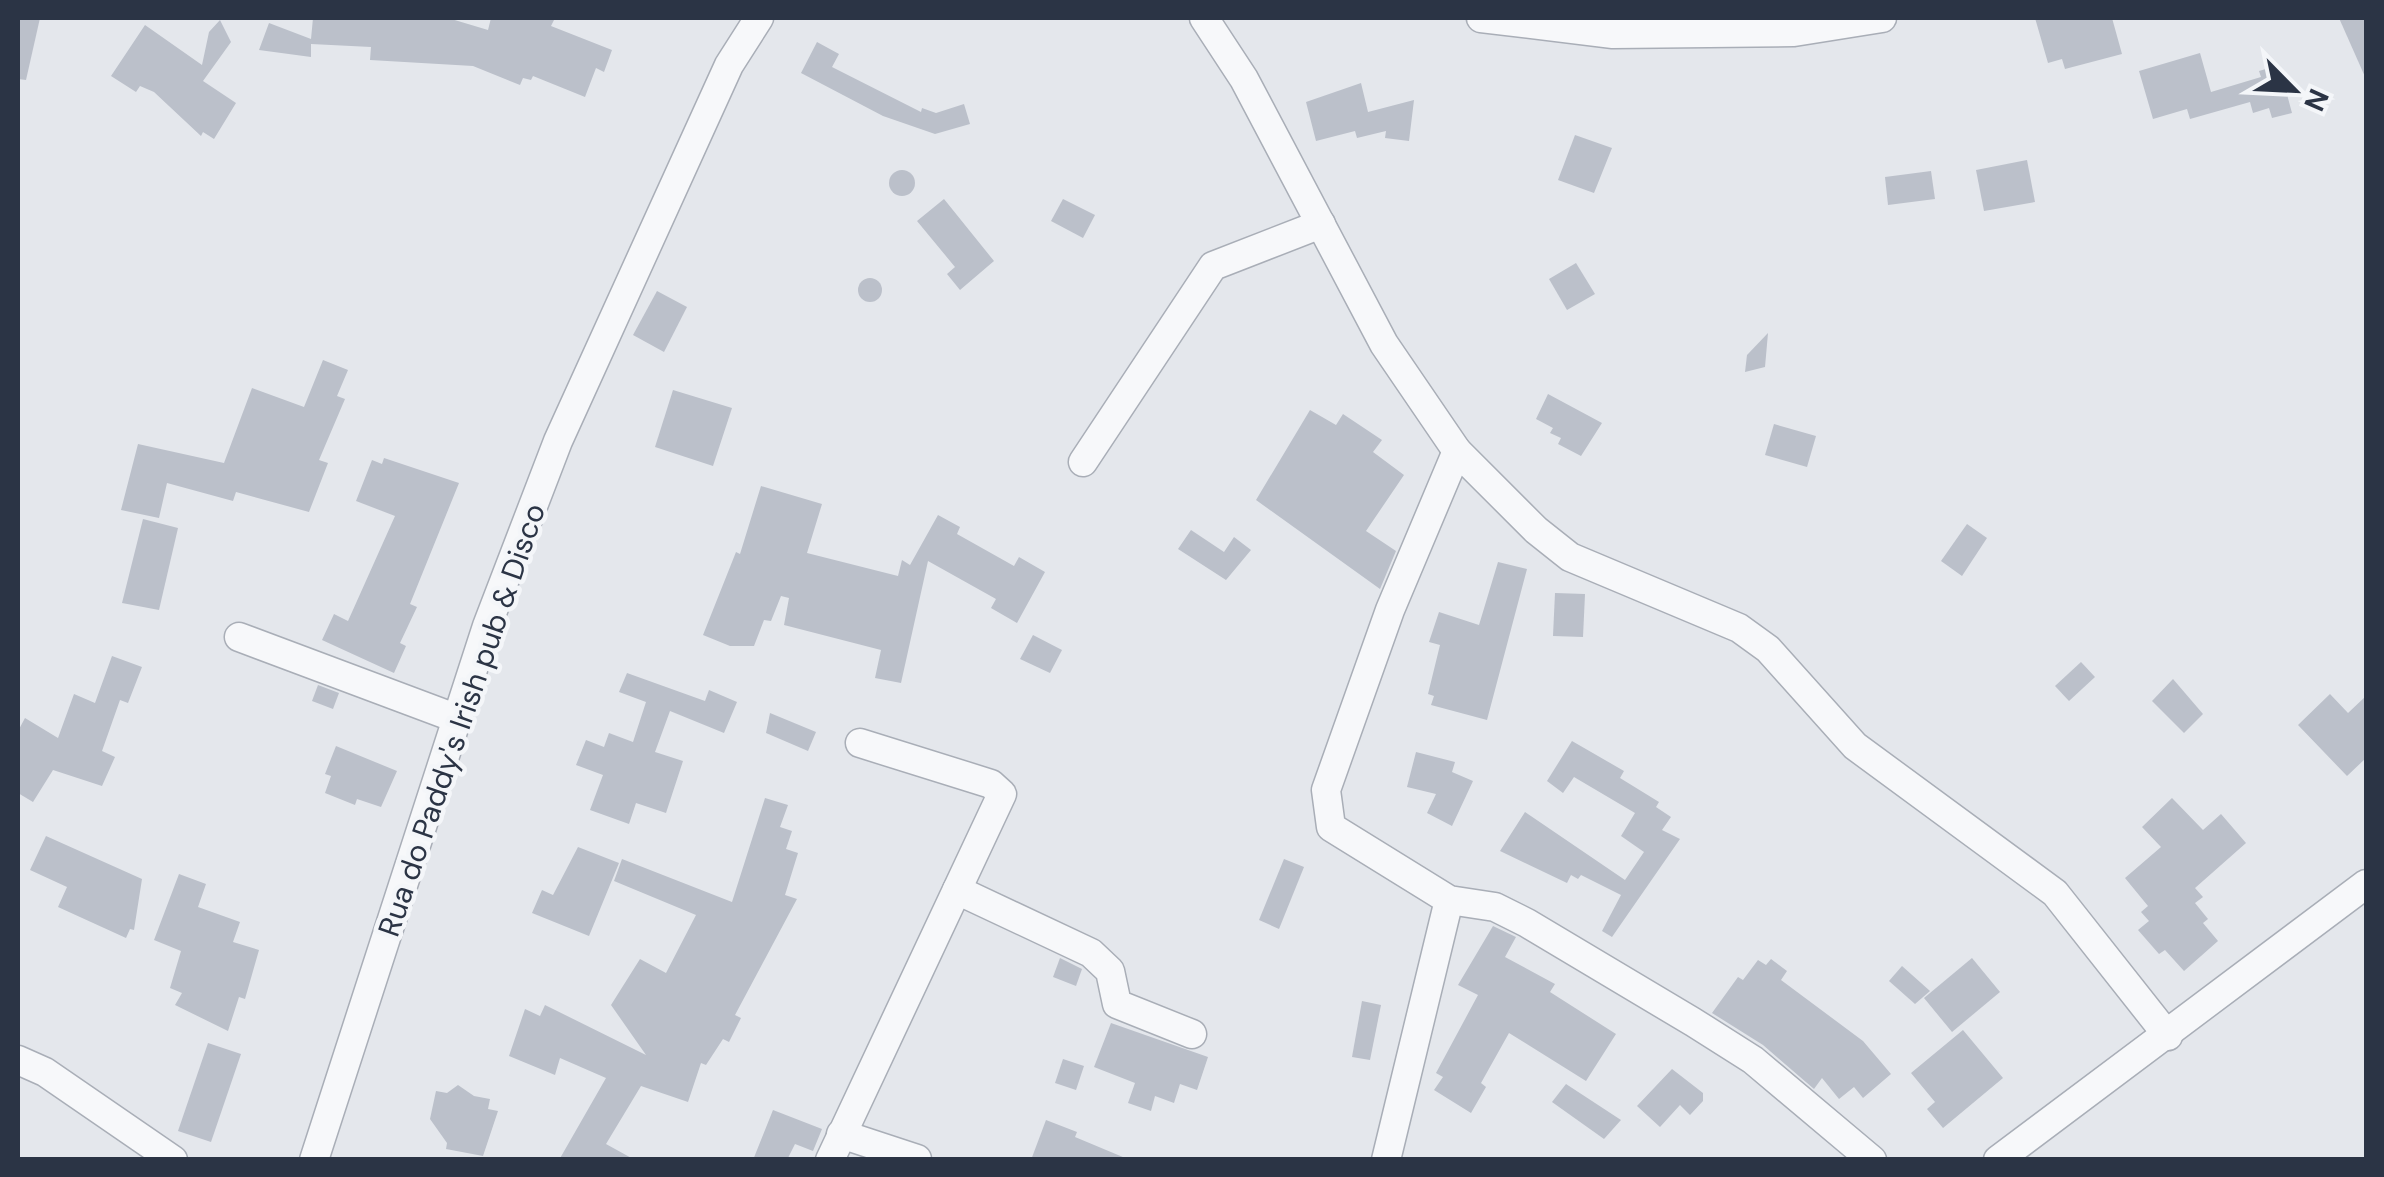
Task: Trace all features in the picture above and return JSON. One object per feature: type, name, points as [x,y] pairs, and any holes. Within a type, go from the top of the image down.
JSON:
[{"type":"street","name":"Rua do Paddy's Irish pub & Disco","points":[[314,1160],[487,626],[558,440],[729,65],[759,18]]},
{"type":"street","points":[[1204,18],[1244,79],[1384,344],[1457,450],[1536,530],[1570,557],[1739,628],[1768,649],[1855,746],[2055,893],[2168,1036]]},
{"type":"street","points":[[1499,19],[1613,34],[1794,32],[1882,18]]},
{"type":"street","points":[[1083,462],[1213,266],[1321,224]]},
{"type":"street","points":[[1457,450],[1390,610],[1326,790],[1330,826],[1449,900],[1495,907],[1528,922],[1693,1022],[1753,1060],[1872,1160]]},
{"type":"street","points":[[240,637],[458,719]]},
{"type":"street","points":[[860,742],[999,788],[1002,794],[836,1147],[917,1159]]},
{"type":"street","points":[[1998,1160],[2366,884]]},
{"type":"street","points":[[957,890],[1091,954],[1110,971],[1117,1004],[1192,1034]]},
{"type":"street","points":[[1386,1160],[1449,900]]},
{"type":"street","points":[[18,1060],[45,1072],[173,1160]]},
{"type":"building","points":[[18,18],[40,18],[26,80],[18,79]]},
{"type":"building","points":[[313,18],[448,18],[488,30],[491,18],[555,18],[551,26],[612,50],[604,72],[596,68],[585,97],[533,76],[531,80],[523,78],[520,85],[473,66],[370,60],[371,47],[311,44],[311,57],[259,50],[269,23],[311,39]]},
{"type":"building","points":[[2035,18],[2112,18],[2122,54],[2065,69],[2062,59],[2048,63]]},
{"type":"building","points":[[2339,18],[2366,18],[2366,79]]},
{"type":"building","points":[[220,20],[231,42],[203,81],[236,103],[214,139],[203,132],[201,136],[154,92],[140,86],[136,92],[111,76],[145,25],[202,65],[209,32]]},
{"type":"building","points":[[817,42],[839,54],[832,67],[921,112],[922,108],[936,113],[964,104],[970,124],[935,134],[883,116],[801,73]]},
{"type":"building","points":[[2200,53],[2211,92],[2261,77],[2259,71],[2279,65],[2292,113],[2272,118],[2269,108],[2253,113],[2250,102],[2190,119],[2187,109],[2153,119],[2139,71]]},
{"type":"building","points":[[1361,83],[1368,112],[1414,100],[1409,141],[1385,138],[1386,131],[1357,138],[1355,131],[1316,141],[1306,102]]},
{"type":"building","points":[[1575,135],[1612,148],[1594,193],[1558,180]]},
{"type":"building","points":[[2027,160],[2035,202],[1984,211],[1976,170]]},
{"type":"building","points":[[902,170],[911,174],[915,183],[911,192],[902,196],[893,192],[889,183],[893,174]]},
{"type":"building","points":[[1931,171],[1935,199],[1888,205],[1885,177]]},
{"type":"building","points":[[944,199],[994,261],[960,290],[947,274],[955,267],[917,221]]},
{"type":"building","points":[[1063,199],[1095,215],[1083,238],[1051,221]]},
{"type":"building","points":[[1576,263],[1595,294],[1567,310],[1549,279]]},
{"type":"building","points":[[870,278],[882,290],[870,302],[858,290]]},
{"type":"building","points":[[657,291],[687,307],[664,352],[633,335]]},
{"type":"building","points":[[1768,333],[1765,367],[1745,372],[1747,355]]},
{"type":"building","points":[[323,360],[348,370],[337,396],[345,399],[319,460],[328,463],[309,512],[236,492],[233,501],[167,483],[159,518],[121,510],[138,444],[224,463],[252,388],[304,407]]},
{"type":"building","points":[[673,390],[732,408],[713,466],[655,447]]},
{"type":"building","points":[[1548,394],[1602,423],[1581,456],[1558,444],[1561,438],[1550,433],[1553,428],[1536,419]]},
{"type":"building","points":[[1310,410],[1336,425],[1343,414],[1382,440],[1373,452],[1404,475],[1366,531],[1396,551],[1380,589],[1256,500]]},
{"type":"building","points":[[1774,424],[1816,436],[1807,467],[1765,455]]},
{"type":"building","points":[[384,458],[459,483],[410,604],[417,607],[400,643],[406,646],[394,673],[322,640],[334,614],[348,621],[395,516],[356,501],[372,460],[382,464]]},
{"type":"building","points":[[761,486],[822,504],[807,553],[898,576],[902,560],[910,565],[938,515],[960,527],[957,534],[1014,566],[1019,557],[1045,572],[1017,623],[991,608],[996,599],[928,561],[901,683],[875,678],[881,650],[784,625],[789,598],[781,596],[771,621],[764,620],[754,646],[730,646],[703,635],[736,552],[740,554]]},
{"type":"building","points":[[143,519],[178,528],[159,610],[122,603]]},
{"type":"building","points":[[1967,524],[1987,538],[1962,576],[1941,561]]},
{"type":"building","points":[[1191,530],[1224,552],[1234,537],[1251,550],[1226,580],[1178,549]]},
{"type":"building","points":[[1498,562],[1527,569],[1487,720],[1431,705],[1434,696],[1428,694],[1440,645],[1429,642],[1439,612],[1479,625]]},
{"type":"building","points":[[1555,593],[1585,594],[1583,637],[1553,636]]},
{"type":"building","points":[[1033,635],[1062,650],[1050,673],[1020,659]]},
{"type":"building","points":[[112,656],[142,667],[128,703],[120,700],[102,751],[115,757],[102,786],[53,770],[33,802],[18,793],[18,731],[25,718],[58,738],[74,694],[95,703]]},
{"type":"building","points":[[2081,662],[2095,677],[2069,701],[2055,686]]},
{"type":"building","points":[[627,673],[705,701],[709,690],[737,702],[724,733],[670,711],[655,752],[683,761],[666,813],[636,803],[629,824],[590,810],[603,775],[576,765],[586,740],[604,747],[609,733],[633,742],[646,702],[619,692]]},
{"type":"building","points":[[2173,679],[2203,714],[2184,733],[2152,701]]},
{"type":"building","points":[[318,685],[339,693],[333,709],[312,701]]},
{"type":"building","points":[[2330,694],[2348,713],[2366,696],[2366,758],[2347,776],[2298,725]]},
{"type":"building","points":[[770,713],[816,732],[808,751],[766,733]]},
{"type":"building","points":[[1572,741],[1624,771],[1620,778],[1659,802],[1656,807],[1671,817],[1662,830],[1680,839],[1612,937],[1602,931],[1621,895],[1581,875],[1578,879],[1571,875],[1567,883],[1500,851],[1525,812],[1625,880],[1644,852],[1621,836],[1635,813],[1574,777],[1563,793],[1547,781]]},
{"type":"building","points":[[336,746],[397,771],[381,807],[357,799],[355,805],[325,793],[331,776],[325,774]]},
{"type":"building","points":[[1416,752],[1455,762],[1452,772],[1473,781],[1452,826],[1427,813],[1436,794],[1407,787]]},
{"type":"building","points":[[765,798],[788,805],[780,827],[792,831],[786,849],[798,853],[785,895],[797,899],[735,1015],[741,1018],[729,1042],[723,1039],[706,1065],[701,1063],[688,1102],[641,1086],[606,1144],[635,1160],[559,1160],[606,1078],[560,1058],[555,1075],[509,1056],[525,1009],[540,1016],[545,1005],[646,1055],[611,1005],[640,959],[666,973],[696,915],[614,881],[622,859],[732,902]]},
{"type":"building","points":[[2172,798],[2203,830],[2221,814],[2246,843],[2195,888],[2203,897],[2195,903],[2208,919],[2203,923],[2218,941],[2184,971],[2165,950],[2159,954],[2138,930],[2149,921],[2141,912],[2148,906],[2125,878],[2161,847],[2142,827]]},
{"type":"building","points":[[46,836],[142,879],[134,930],[130,929],[126,938],[58,907],[67,887],[30,870]]},
{"type":"building","points":[[578,847],[619,863],[589,936],[532,913],[542,890],[553,895]]},
{"type":"building","points":[[1284,859],[1304,867],[1279,929],[1259,920]]},
{"type":"building","points":[[179,874],[206,884],[198,907],[240,922],[233,942],[259,950],[245,999],[239,997],[228,1031],[175,1005],[182,993],[170,988],[181,951],[154,940]]},
{"type":"building","points":[[1493,926],[1516,937],[1505,957],[1555,984],[1550,992],[1616,1034],[1586,1081],[1509,1033],[1481,1083],[1486,1087],[1471,1113],[1434,1090],[1443,1077],[1436,1073],[1478,995],[1458,985]]},
{"type":"building","points":[[1060,958],[1082,969],[1076,986],[1053,977]]},
{"type":"building","points":[[1972,958],[2000,992],[1952,1032],[1924,998]]},
{"type":"building","points":[[1771,959],[1787,971],[1781,980],[1863,1041],[1891,1074],[1863,1098],[1854,1087],[1839,1099],[1822,1078],[1814,1089],[1763,1045],[1712,1013],[1738,977],[1743,980],[1758,960],[1766,965]]},
{"type":"building","points":[[1902,966],[1930,991],[1915,1004],[1889,981]]},
{"type":"building","points":[[1362,1001],[1381,1005],[1370,1060],[1352,1057]]},
{"type":"building","points":[[1111,1023],[1208,1057],[1197,1090],[1180,1084],[1174,1103],[1155,1096],[1151,1111],[1128,1103],[1135,1083],[1094,1067]]},
{"type":"building","points":[[1963,1030],[2003,1078],[1943,1128],[1927,1109],[1935,1102],[1911,1073]]},
{"type":"building","points":[[208,1043],[241,1054],[211,1142],[178,1131]]},
{"type":"building","points":[[1063,1059],[1084,1066],[1076,1090],[1055,1083]]},
{"type":"building","points":[[1672,1069],[1703,1093],[1703,1101],[1690,1115],[1680,1105],[1660,1127],[1637,1106]]},
{"type":"building","points":[[1566,1084],[1621,1120],[1604,1139],[1552,1102]]},
{"type":"building","points":[[458,1085],[474,1096],[490,1099],[488,1109],[498,1111],[483,1156],[446,1149],[447,1143],[430,1119],[436,1091],[447,1093]]},
{"type":"building","points":[[773,1110],[822,1129],[813,1151],[795,1144],[787,1160],[753,1160]]},
{"type":"building","points":[[1046,1120],[1077,1132],[1075,1137],[1130,1160],[1031,1160]]}]
